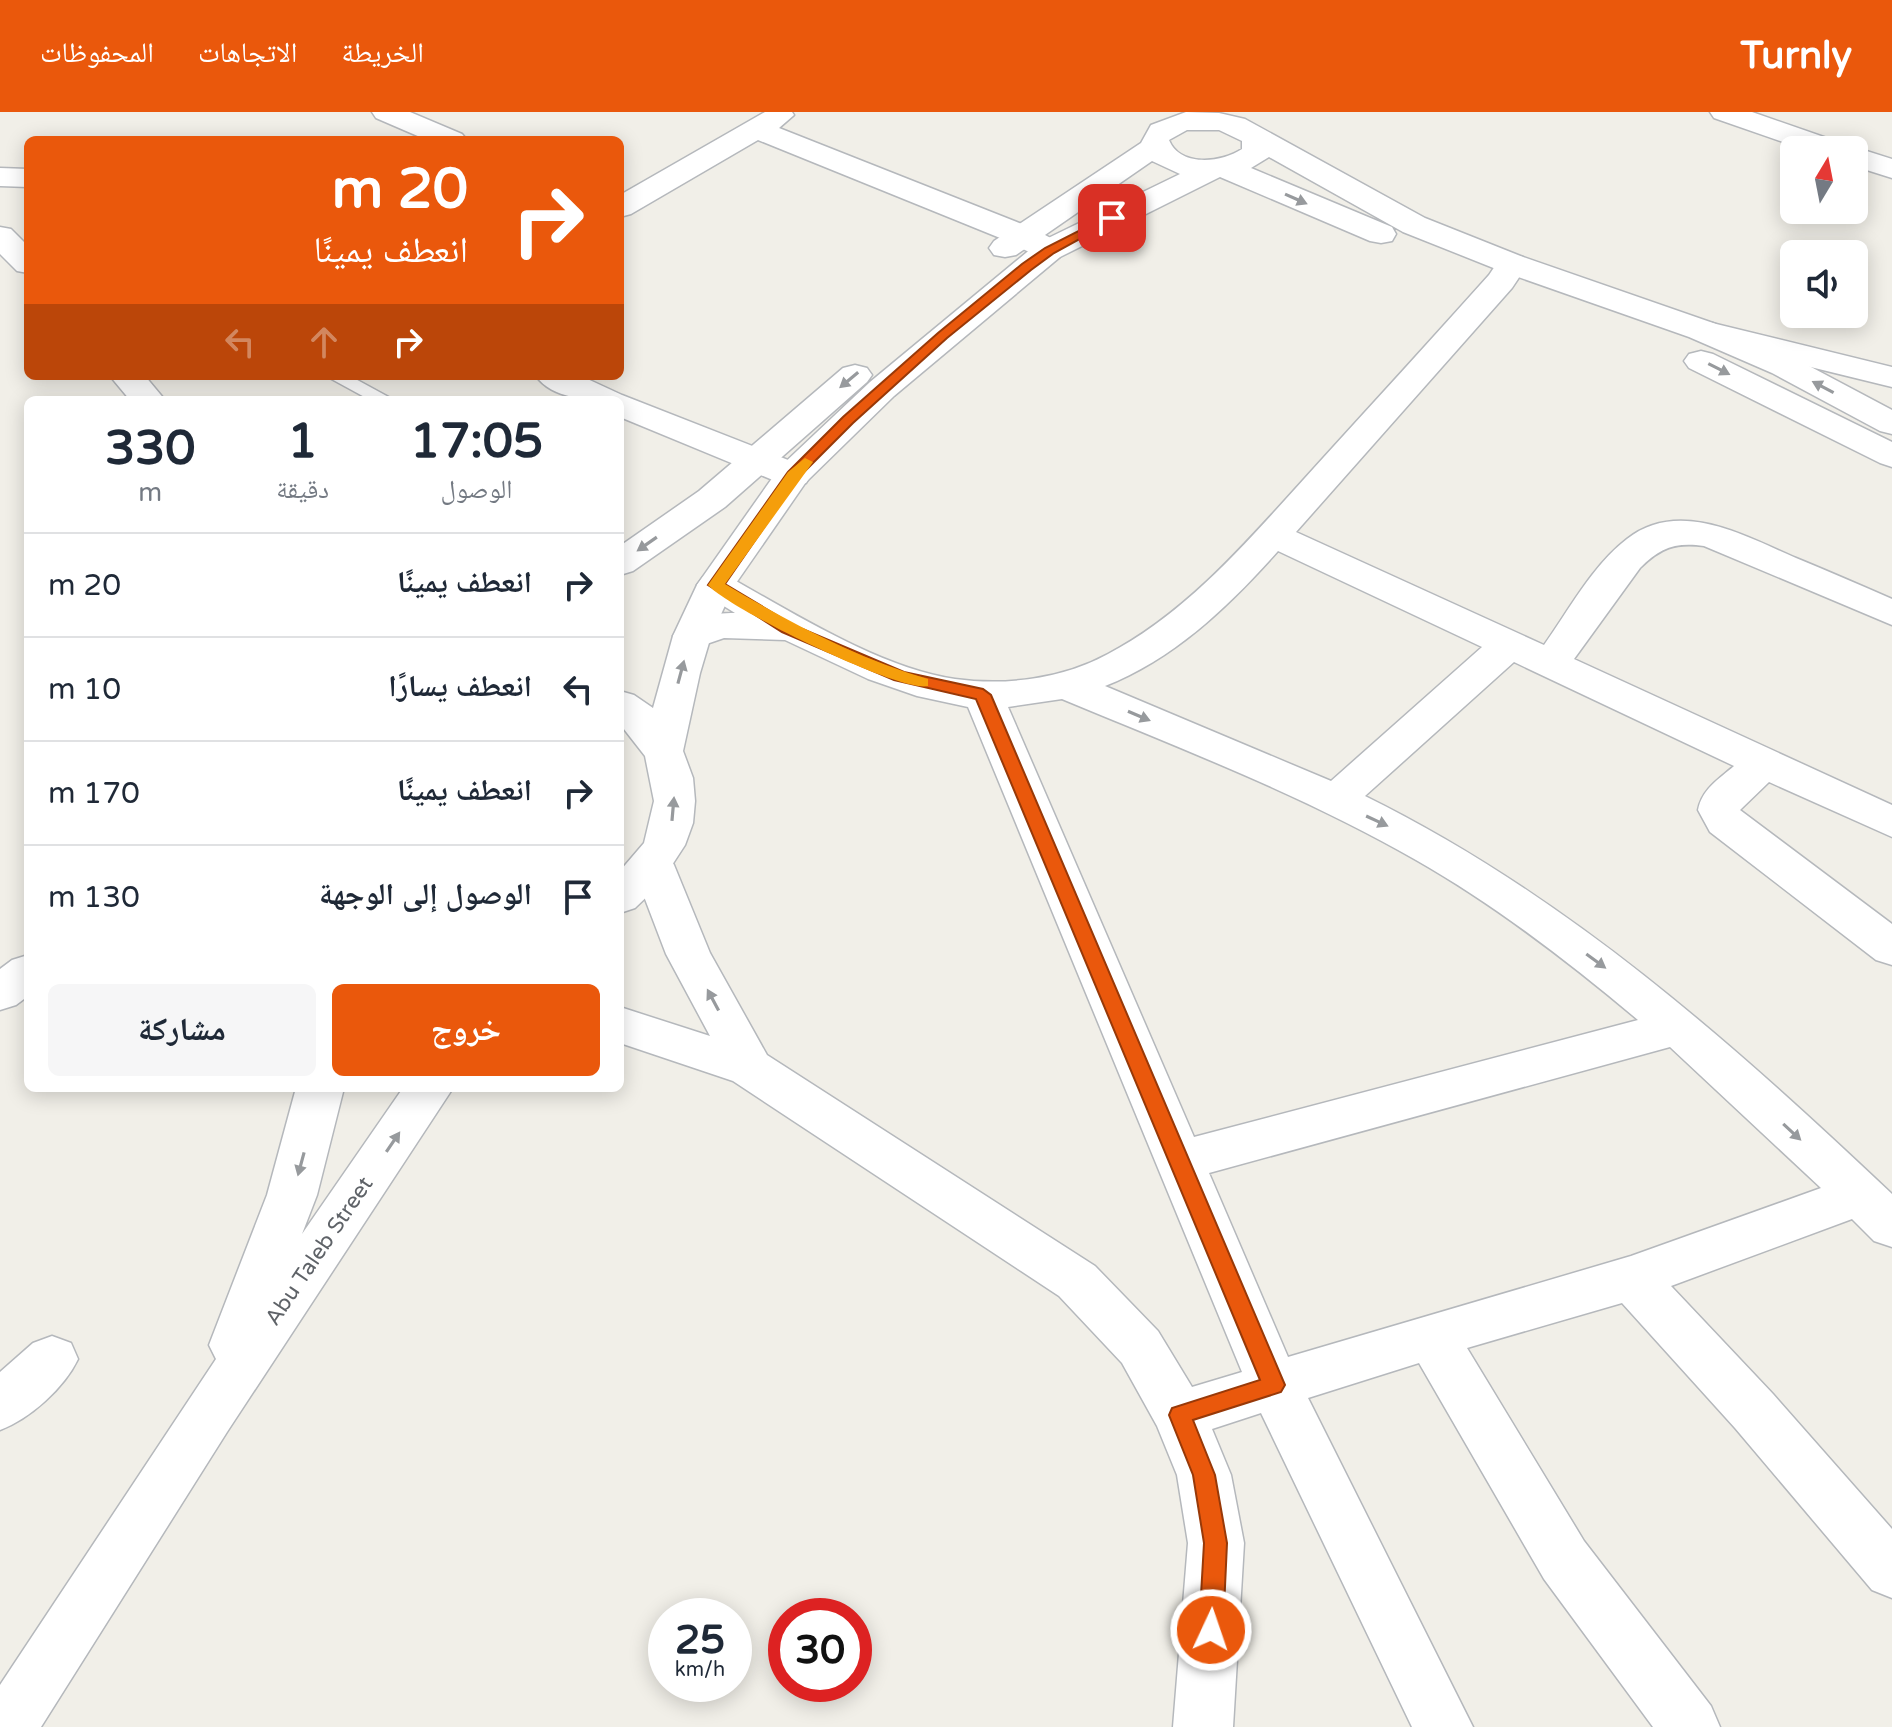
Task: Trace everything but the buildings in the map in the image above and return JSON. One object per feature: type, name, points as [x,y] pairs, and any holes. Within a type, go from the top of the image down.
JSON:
[{"type":"street","points":[[386,112],[443,136]]},
{"type":"street","points":[[624,206],[786,112]]},
{"type":"street","points":[[1724,112],[1763,118],[1803,136]]},
{"type":"street","points":[[624,560],[712,499],[754,461],[1035,243],[1157,129],[1193,118],[1238,124],[1414,225],[1506,272],[1674,347],[1892,456]]},
{"type":"street","points":[[665,748],[680,673],[692,636],[716,585],[793,475],[882,389],[1000,287],[1035,243],[1220,168],[1239,165],[1257,153],[1238,124]]},
{"type":"street","points":[[757,129],[1035,243]]},
{"type":"street","points":[[1157,129],[1171,160],[1220,168],[1319,209],[1506,272],[1701,330],[1892,377]]},
{"type":"street","points":[[1868,161],[1892,169]]},
{"type":"street","points":[[0,177],[24,178]]},
{"type":"street","points":[[11,241],[24,259]]},
{"type":"street","points":[[716,585],[788,628],[899,676],[983,695],[1068,686],[1124,663],[1176,628],[1273,535],[1506,272]]},
{"type":"street","points":[[1701,330],[1784,366],[1892,424]]},
{"type":"street","points":[[130,380],[144,396]]},
{"type":"street","points":[[562,380],[599,396]]},
{"type":"street","points":[[624,407],[793,475]]},
{"type":"street","points":[[1551,663],[1617,572],[1648,540],[1668,533],[1713,536],[1892,613]]},
{"type":"street","points":[[1273,535],[1892,822]]},
{"type":"street","points":[[692,636],[698,631],[728,626],[788,628]]},
{"type":"street","points":[[1334,801],[1510,644]]},
{"type":"street","points":[[1068,686],[1383,823],[1484,882],[1625,982],[1876,1210]]},
{"type":"street","points":[[983,695],[1274,1385],[1443,1727]]},
{"type":"street","points":[[624,706],[634,712],[665,748],[676,785],[672,825],[653,865],[624,893]]},
{"type":"street","points":[[1765,762],[1721,800],[1719,810],[1725,821],[1838,910],[1892,948]]},
{"type":"street","points":[[653,865],[688,954],[750,1068]]},
{"type":"street","points":[[0,993],[24,975]]},
{"type":"street","points":[[624,1026],[750,1068],[1077,1281],[1140,1347],[1180,1415],[1204,1475],[1216,1543],[1203,1727]]},
{"type":"street","points":[[1180,1161],[1678,1027]]},
{"type":"street","name":"Abu Taleb Street","points":[[208,1415],[292,1195],[319,1092]]},
{"type":"street","name":"Abu Taleb Street","points":[[7,1727],[208,1415],[426,1092]]},
{"type":"street","points":[[1180,1415],[1431,1336],[1876,1210]]},
{"type":"street","points":[[1632,1278],[1754,1411],[1892,1571]]},
{"type":"street","points":[[1431,1336],[1564,1560],[1690,1727]]},
{"type":"street","points":[[0,1406],[52,1359]]},
{"type":"lane","points":[[348,380],[378,396]]},
{"type":"slow traffic","points":[[805,462],[716,585],[788,628],[899,676],[923,683]]},
{"type":"route","points":[[1112,218],[1049,250],[1000,287],[848,420],[793,475],[716,585],[788,628],[899,676],[983,695],[1274,1385],[1180,1415],[1204,1475],[1216,1543],[1211,1630]]}]
